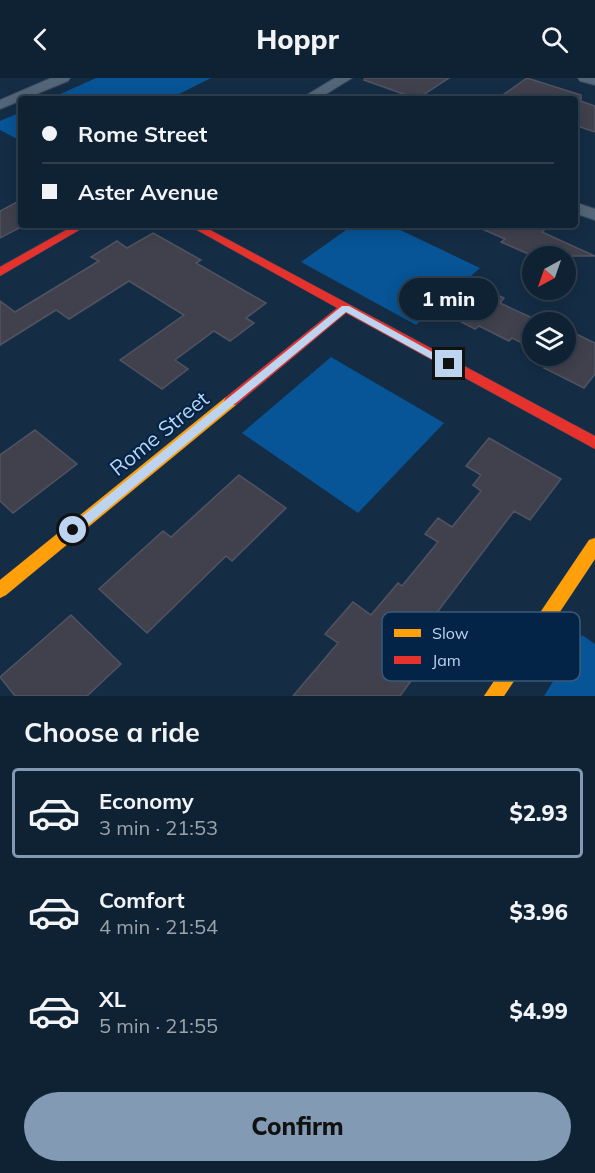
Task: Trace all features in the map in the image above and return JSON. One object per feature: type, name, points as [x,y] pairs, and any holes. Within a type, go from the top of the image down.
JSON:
[{"type":"street","points":[[21,96],[63,78]]},
{"type":"street","points":[[312,96],[345,78]]},
{"type":"street","points":[[585,78],[595,81]]},
{"type":"street","points":[[0,105],[18,97]]},
{"type":"street","points":[[578,209],[595,215]]},
{"type":"street","points":[[0,272],[78,228]]},
{"type":"street","points":[[198,228],[595,443]]},
{"type":"street","name":"Rome Street","points":[[0,590],[345,308]]},
{"type":"street","points":[[550,612],[595,545]]},
{"type":"street","points":[[493,696],[503,681]]},
{"type":"shaded area","points":[[96,78],[211,78],[175,96],[56,96]]},
{"type":"shaded area","points":[[18,113],[18,139],[0,130],[0,121]]},
{"type":"shaded area","points":[[349,228],[396,228],[480,268],[416,325],[301,262]]},
{"type":"shaded area","points":[[331,357],[444,423],[358,513],[242,433]]},
{"type":"shaded area","points":[[582,635],[595,644],[595,696],[544,696],[553,681],[580,681],[580,638]]},
{"type":"building","points":[[365,78],[449,78],[422,96],[409,96],[364,80]]},
{"type":"building","points":[[527,78],[581,95],[581,99],[578,99],[578,96],[501,96]]},
{"type":"building","points":[[578,100],[595,106],[595,132],[578,126]]},
{"type":"building","points":[[18,202],[19,228],[0,238],[0,211]]},
{"type":"building","points":[[480,228],[547,228],[542,232],[573,246],[522,246],[522,251],[501,242],[505,239]]},
{"type":"building","points":[[153,233],[201,260],[196,263],[266,303],[246,318],[254,323],[230,341],[214,331],[175,360],[188,369],[162,389],[120,360],[184,315],[129,281],[69,319],[56,310],[0,345],[0,301],[15,312],[99,261],[91,257],[117,241],[127,248]]},
{"type":"building","points":[[576,247],[595,256],[576,256]]},
{"type":"building","points":[[479,286],[504,298],[500,303],[522,313],[522,343],[512,338],[509,341],[479,326],[475,329],[448,315]]},
{"type":"building","points":[[576,334],[595,343],[595,374],[584,388],[544,368],[546,366],[576,366]]},
{"type":"building","points":[[35,430],[77,464],[13,513],[0,501],[0,455]]},
{"type":"building","points":[[489,438],[561,479],[530,520],[514,511],[439,612],[382,612],[382,681],[411,681],[400,696],[293,696],[338,643],[325,634],[353,602],[371,615],[398,583],[402,586],[438,542],[425,534],[438,518],[452,527],[481,491],[473,485],[481,475],[466,466]]},
{"type":"building","points":[[239,475],[286,508],[232,561],[226,556],[147,633],[99,589],[163,531],[171,537]]},
{"type":"building","points":[[71,615],[121,664],[87,696],[15,696],[0,677]]},
{"type":"traffic: slow","points":[[0,590],[231,401]]},
{"type":"traffic: slow","points":[[550,612],[595,545]]},
{"type":"traffic: slow","points":[[493,696],[503,681]]},
{"type":"traffic: jam","points":[[0,272],[78,228]]},
{"type":"traffic: jam","points":[[199,228],[595,443]]},
{"type":"traffic: jam","points":[[231,401],[345,308]]},
{"type":"route","points":[[73,530],[345,308],[449,364]]}]
